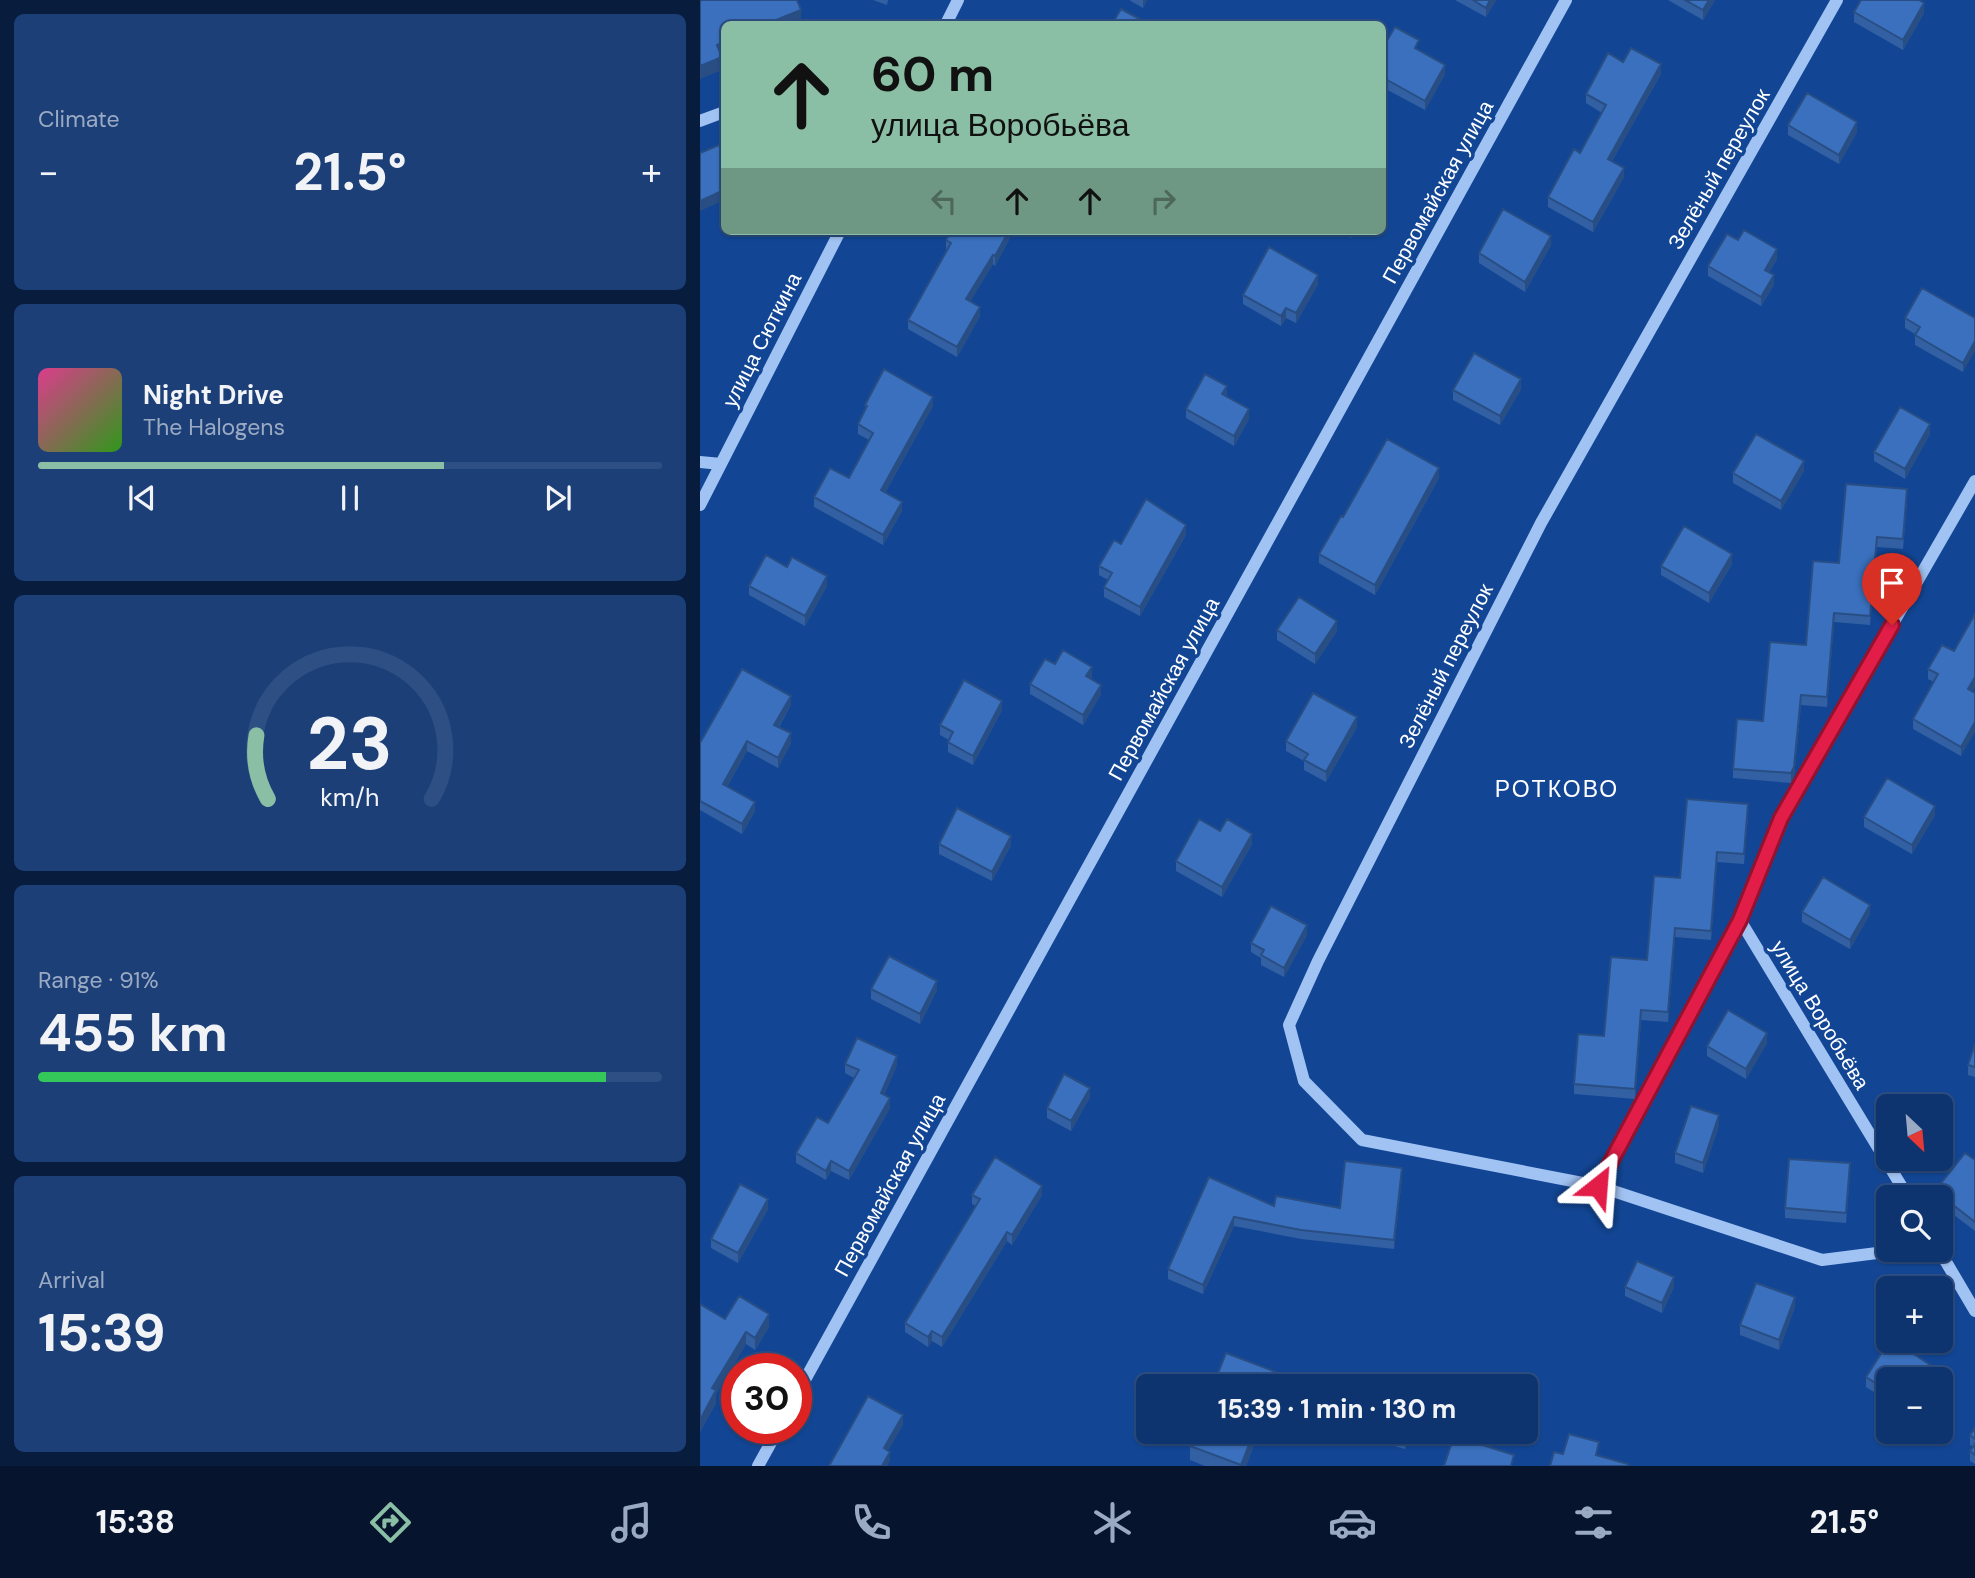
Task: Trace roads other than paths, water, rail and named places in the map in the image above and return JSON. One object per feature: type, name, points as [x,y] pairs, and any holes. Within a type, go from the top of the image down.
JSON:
[{"type":"street","points":[[948,21],[958,0]]},
{"type":"street","name":"Первомайская улица","points":[[812,1367],[1566,0]]},
{"type":"street","name":"Зелёный переулок","points":[[1837,0],[1541,523],[1324,949],[1289,1025],[1304,1081],[1362,1140],[1598,1186],[1822,1260],[1876,1252]]},
{"type":"street","points":[[700,121],[721,112]]},
{"type":"street","name":"улица Сюткина","points":[[700,505],[838,235]]},
{"type":"street","points":[[700,462],[721,464]]},
{"type":"street","points":[[1598,1186],[1740,920],[1781,818],[1975,481]]},
{"type":"street","name":"улица Воробьёва","points":[[1740,920],[1901,1185]]},
{"type":"street","points":[[1946,1262],[1975,1311]]},
{"type":"street","points":[[758,1466],[770,1444]]},
{"type":"district","name":"РОТКОВО","points":[[1557,789]]}]
